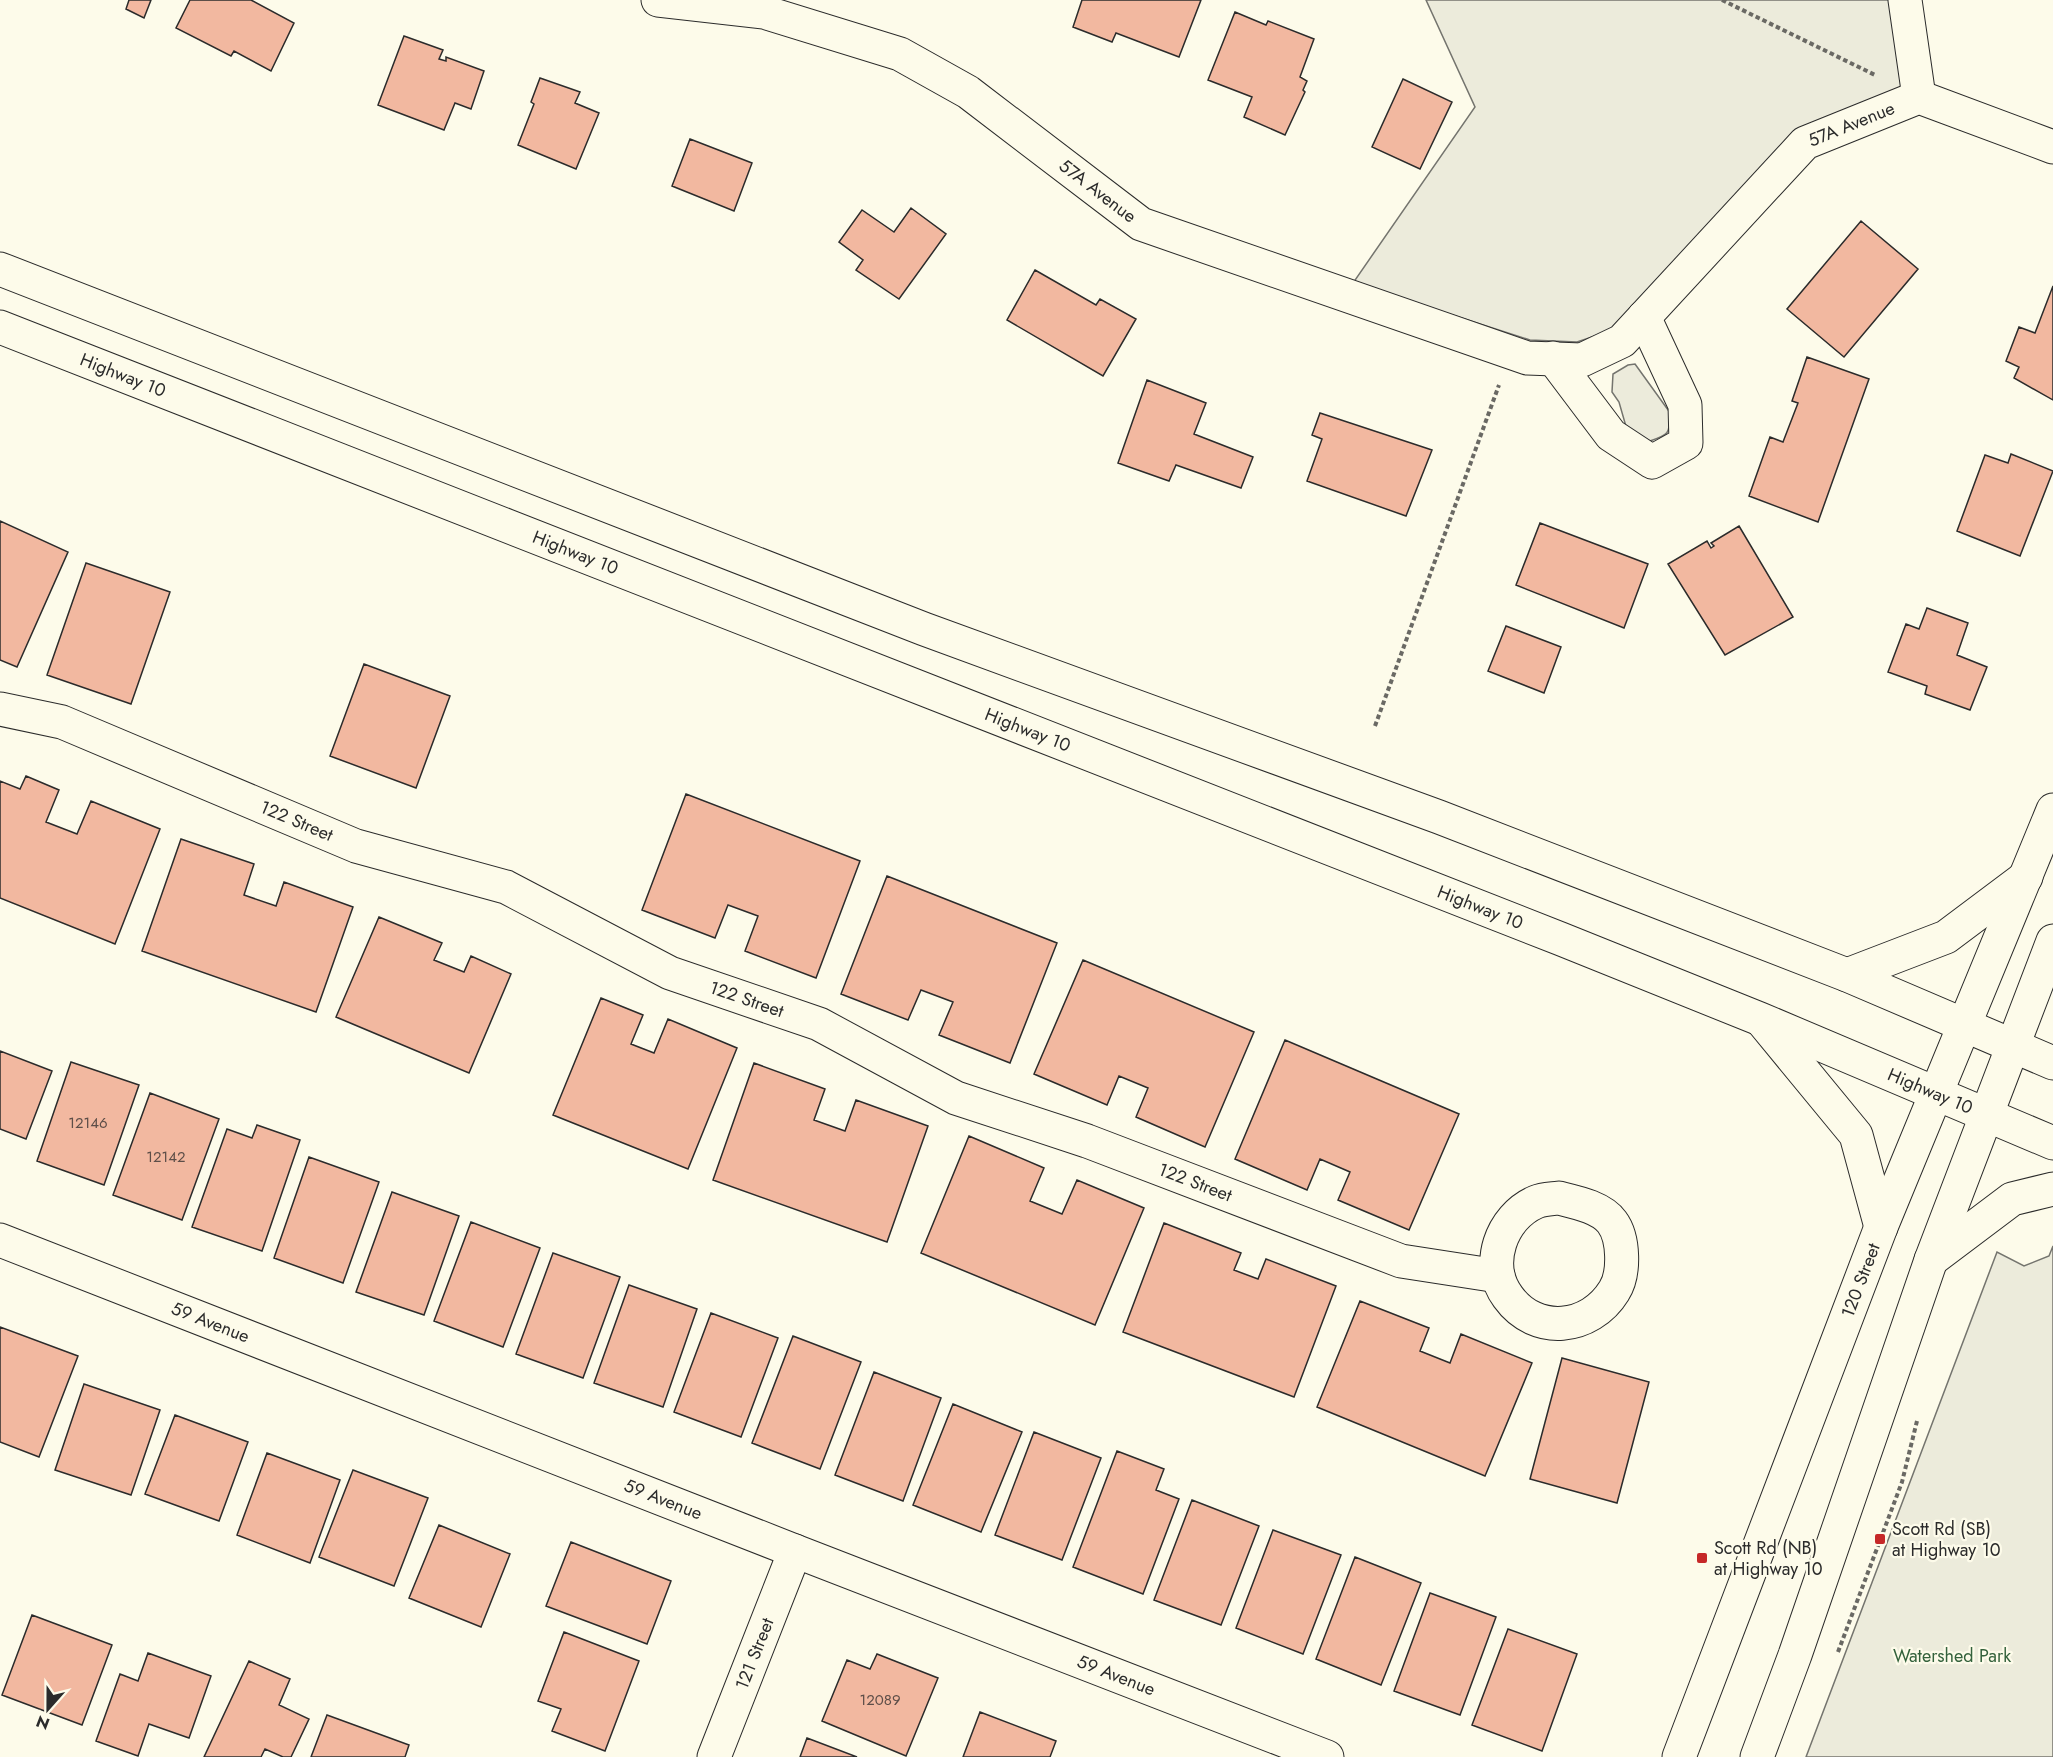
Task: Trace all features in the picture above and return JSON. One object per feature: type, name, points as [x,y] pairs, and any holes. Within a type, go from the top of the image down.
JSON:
[{"type":"main road","name":"57A Avenue","points":[[658,0],[764,12],[900,54],[968,92],[1141,224],[1527,358],[1582,360],[1622,341],[1805,143],[1919,97],[2053,147]]},
{"type":"main road","points":[[1905,0],[1919,97]]},
{"type":"main road","points":[[0,269],[924,629],[1439,816],[1847,975],[2053,1063]]},
{"type":"main road","points":[[1553,358],[1611,435],[1652,462],[1686,443],[1685,405],[1644,317]]},
{"type":"main road","name":"Highway 10","points":[[0,327],[1760,1019],[2053,1143]]},
{"type":"main road","name":"122 Street","points":[[0,709],[62,722],[356,846],[506,887],[670,973],[819,1024],[956,1098],[1087,1141],[1401,1261],[1498,1276]]},
{"type":"main road","name":"120 Street","points":[[1679,1757],[1881,1227],[2053,810]]},
{"type":"main road","points":[[1847,975],[1946,937],[2026,877]]},
{"type":"main road","points":[[1757,1757],[1796,1655],[1931,1260],[2053,941]]},
{"type":"main road","points":[[1760,1019],[1856,1134],[1881,1227]]},
{"type":"main road","points":[[1931,1260],[2012,1199],[2053,1189]]},
{"type":"main road","name":"59 Avenue","points":[[0,1240],[1328,1757]]},
{"type":"main road","name":"121 Street","points":[[714,1757],[795,1551]]},
{"type":"path","points":[[1722,0],[1919,97]]},
{"type":"path","points":[[1375,726],[1511,352]]},
{"type":"path","points":[[1835,1659],[1902,1482],[1920,1410]]},
{"type":"green space","points":[[1426,0],[1892,0],[1905,87],[1801,128],[1619,328],[1577,342],[1530,340],[1353,283],[1475,107]]},
{"type":"green space","points":[[1635,364],[1671,414],[1667,433],[1650,441],[1627,430],[1619,402],[1612,392],[1613,374],[1628,365]]},
{"type":"green space","name":"Watershed Park","points":[[2053,1246],[2053,1757],[1806,1757],[1997,1252],[2024,1266],[2049,1256]]},
{"type":"building","points":[[129,0],[151,0],[144,18],[126,9]]},
{"type":"building","points":[[190,0],[251,0],[294,23],[271,71],[234,51],[231,56],[176,28]]},
{"type":"building","points":[[1082,0],[1201,0],[1179,57],[1116,33],[1112,42],[1073,27]]},
{"type":"building","points":[[1235,12],[1266,25],[1268,21],[1314,39],[1300,77],[1307,81],[1303,90],[1305,92],[1285,135],[1244,117],[1252,97],[1208,80]]},
{"type":"building","points":[[404,36],[443,50],[439,59],[446,61],[446,57],[484,71],[471,109],[455,103],[444,130],[378,105]]},
{"type":"building","points":[[540,78],[580,92],[575,103],[599,113],[576,169],[518,145],[534,104],[531,102]]},
{"type":"building","points":[[1403,79],[1452,102],[1420,169],[1372,147]]},
{"type":"building","points":[[690,139],[752,163],[734,211],[672,186]]},
{"type":"building","points":[[911,208],[946,234],[899,299],[856,270],[863,260],[839,242],[862,210],[894,232]]},
{"type":"building","points":[[1861,221],[1918,269],[1844,357],[1787,309]]},
{"type":"building","points":[[1035,270],[1096,305],[1100,299],[1136,319],[1103,376],[1007,320]]},
{"type":"building","points":[[2053,286],[2053,400],[2014,378],[2019,367],[2006,361],[2019,327],[2035,333]]},
{"type":"building","points":[[1807,357],[1869,379],[1818,522],[1749,496],[1770,437],[1783,442],[1798,403],[1792,401]]},
{"type":"building","points":[[1147,380],[1206,403],[1194,434],[1253,457],[1241,488],[1176,465],[1169,481],[1118,463]]},
{"type":"building","points":[[1320,413],[1432,450],[1406,516],[1307,481],[1322,439],[1312,435]]},
{"type":"building","points":[[2011,454],[2053,471],[2020,556],[1957,531],[1985,455],[2008,463]]},
{"type":"building","points":[[0,521],[68,552],[17,667],[0,660]]},
{"type":"building","points":[[1540,523],[1648,564],[1624,628],[1516,585]]},
{"type":"building","points":[[1739,526],[1793,617],[1725,655],[1668,564],[1707,541],[1711,548],[1714,546],[1711,543]]},
{"type":"building","points":[[86,563],[170,592],[131,704],[47,675]]},
{"type":"building","points":[[1927,608],[1968,623],[1957,655],[1987,667],[1970,710],[1925,694],[1927,686],[1888,672],[1906,624],[1919,629]]},
{"type":"building","points":[[1506,626],[1561,647],[1544,693],[1488,671]]},
{"type":"building","points":[[364,664],[450,696],[416,788],[330,756]]},
{"type":"building","points":[[26,776],[59,790],[46,822],[77,834],[91,801],[160,829],[115,944],[0,898],[0,781],[20,789]]},
{"type":"building","points":[[686,794],[860,861],[816,978],[745,951],[758,916],[728,905],[715,938],[642,910]]},
{"type":"building","points":[[181,839],[254,864],[244,895],[276,906],[284,882],[353,907],[316,1012],[142,951]]},
{"type":"building","points":[[887,876],[1057,943],[1010,1063],[939,1035],[953,1002],[921,990],[908,1020],[841,994]]},
{"type":"building","points":[[379,917],[442,943],[434,960],[464,972],[471,956],[511,974],[469,1073],[336,1017]]},
{"type":"building","points":[[1083,960],[1254,1032],[1205,1147],[1136,1117],[1148,1088],[1119,1076],[1107,1105],[1034,1074]]},
{"type":"building","points":[[601,998],[643,1015],[631,1044],[654,1053],[668,1019],[737,1048],[688,1169],[553,1115]]},
{"type":"building","points":[[1285,1040],[1459,1114],[1409,1230],[1338,1200],[1350,1172],[1320,1159],[1307,1190],[1235,1159]]},
{"type":"building","points":[[0,1051],[52,1071],[26,1139],[0,1129]]},
{"type":"building","points":[[71,1062],[139,1085],[104,1185],[37,1161]]},
{"type":"building","points":[[754,1063],[825,1089],[814,1120],[845,1131],[856,1100],[928,1126],[887,1242],[713,1180]]},
{"type":"building","points":[[150,1093],[219,1119],[182,1220],[113,1195]]},
{"type":"building","points":[[257,1125],[300,1140],[262,1251],[192,1227],[227,1129],[252,1138]]},
{"type":"building","points":[[969,1136],[1044,1168],[1030,1201],[1062,1214],[1077,1180],[1144,1208],[1095,1325],[921,1253]]},
{"type":"building","points":[[309,1157],[379,1182],[343,1283],[274,1258]]},
{"type":"building","points":[[392,1192],[459,1216],[424,1315],[356,1292]]},
{"type":"building","points":[[471,1222],[540,1248],[503,1347],[434,1321]]},
{"type":"building","points":[[1164,1223],[1241,1253],[1234,1270],[1258,1279],[1266,1259],[1336,1286],[1294,1397],[1123,1332]]},
{"type":"building","points":[[553,1253],[620,1277],[583,1378],[516,1354]]},
{"type":"building","points":[[629,1285],[697,1309],[663,1407],[594,1383]]},
{"type":"building","points":[[1360,1301],[1429,1328],[1420,1351],[1450,1363],[1461,1334],[1532,1363],[1485,1476],[1317,1407]]},
{"type":"building","points":[[711,1313],[778,1338],[741,1437],[674,1412]]},
{"type":"building","points":[[0,1327],[78,1356],[39,1457],[0,1442]]},
{"type":"building","points":[[793,1336],[861,1362],[820,1469],[752,1443]]},
{"type":"building","points":[[1562,1358],[1649,1382],[1617,1503],[1530,1479]]},
{"type":"building","points":[[874,1372],[941,1398],[903,1501],[835,1475]]},
{"type":"building","points":[[84,1384],[160,1410],[131,1495],[55,1470]]},
{"type":"building","points":[[953,1404],[1022,1432],[981,1532],[913,1505]]},
{"type":"building","points":[[175,1415],[248,1442],[219,1521],[145,1494]]},
{"type":"building","points":[[1034,1432],[1101,1458],[1062,1560],[995,1535]]},
{"type":"building","points":[[1117,1451],[1164,1469],[1156,1490],[1179,1499],[1143,1594],[1073,1567]]},
{"type":"building","points":[[267,1453],[340,1480],[310,1563],[237,1535]]},
{"type":"building","points":[[353,1470],[428,1498],[394,1586],[319,1557]]},
{"type":"building","points":[[1192,1500],[1259,1526],[1221,1625],[1154,1600]]},
{"type":"building","points":[[439,1525],[510,1554],[481,1627],[409,1598]]},
{"type":"building","points":[[1273,1530],[1341,1555],[1303,1654],[1236,1628]]},
{"type":"building","points":[[571,1542],[671,1581],[647,1644],[546,1606]]},
{"type":"building","points":[[1355,1557],[1421,1583],[1381,1685],[1316,1659]]},
{"type":"building","points":[[1430,1593],[1496,1617],[1460,1715],[1394,1691]]},
{"type":"building","points":[[32,1615],[112,1645],[82,1725],[2,1695]]},
{"type":"building","points":[[1508,1629],[1577,1654],[1542,1751],[1472,1725]]},
{"type":"building","points":[[564,1632],[639,1661],[605,1751],[552,1731],[561,1709],[538,1701]]},
{"type":"building","points":[[148,1653],[211,1676],[189,1738],[149,1724],[138,1756],[96,1741],[120,1674],[138,1681]]},
{"type":"building","points":[[877,1654],[938,1678],[906,1756],[822,1721],[847,1660],[870,1669]]},
{"type":"building","points":[[249,1661],[290,1679],[279,1705],[309,1719],[291,1757],[283,1757],[265,1749],[261,1757],[204,1757]]},
{"type":"building","points":[[980,1712],[1056,1741],[1050,1757],[963,1757]]},
{"type":"building","points":[[327,1715],[409,1745],[405,1757],[311,1757]]},
{"type":"building","points":[[807,1738],[857,1757],[800,1757]]},
{"type":"place","name":"Scott Rd (SB) at Highway 10","points":[[1880,1539]]},
{"type":"place","name":"Scott Rd (NB) at Highway 10","points":[[1702,1558]]}]
